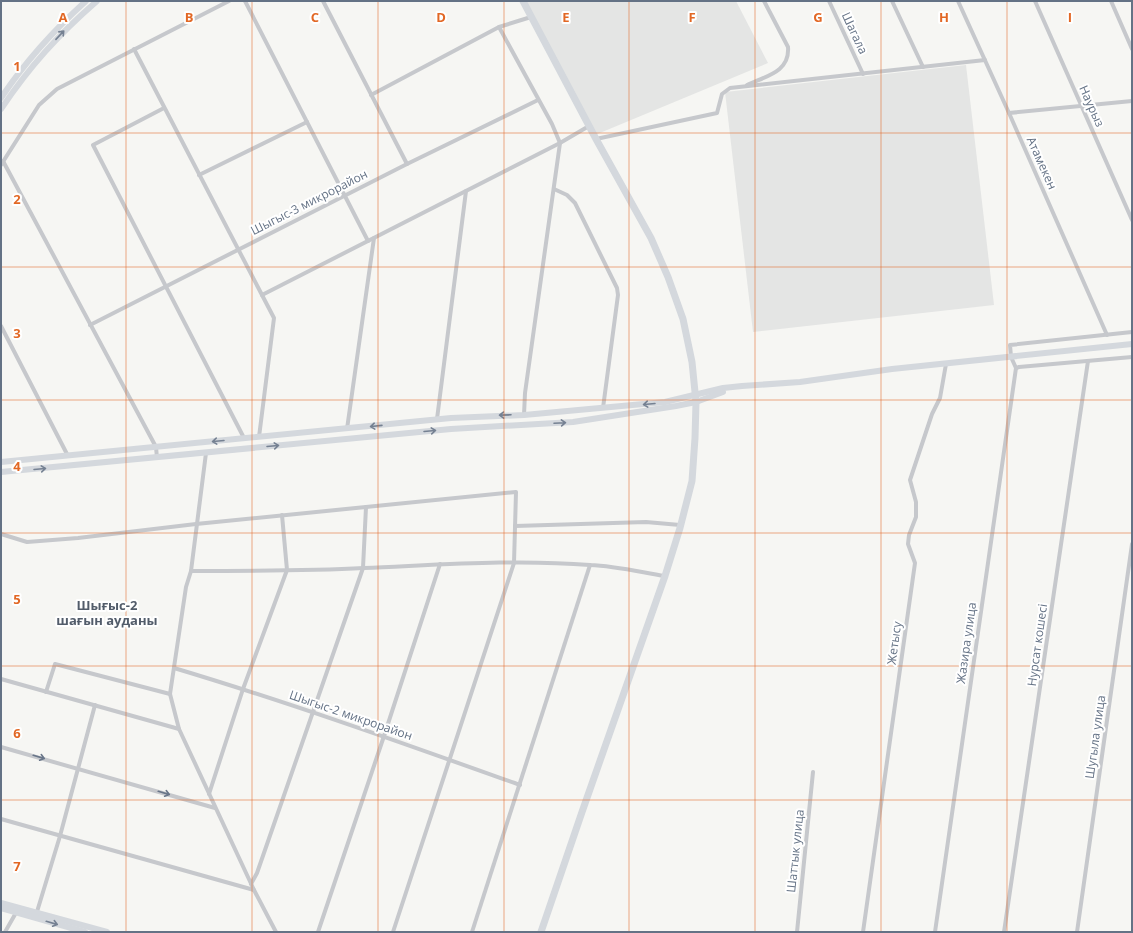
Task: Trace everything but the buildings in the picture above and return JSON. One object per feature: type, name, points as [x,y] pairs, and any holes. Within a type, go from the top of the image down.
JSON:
[{"type":"main road","points":[[1,98],[11,83],[60,24],[86,1]]},
{"type":"main road","points":[[1,110],[18,83],[43,53],[65,29],[97,1]]},
{"type":"main road","points":[[523,1],[596,139],[651,238],[668,277],[683,319],[692,362],[696,399],[692,475],[680,525],[665,576],[541,932]]},
{"type":"main road","points":[[1,472],[451,429],[573,422],[696,399],[723,388],[800,382],[892,370],[1132,344]]},
{"type":"main road","points":[[1,462],[437,419],[524,415],[696,399]]},
{"type":"main road","points":[[451,418],[451,429]]},
{"type":"main road","points":[[1,903],[17,910]]},
{"type":"main road","points":[[1,908],[17,910],[107,932]]},
{"type":"main road","points":[[36,915],[85,932]]},
{"type":"street","points":[[157,458],[156,447],[2,163],[39,104],[57,90],[229,1]]},
{"type":"street","points":[[245,1],[368,241]]},
{"type":"street","points":[[323,1],[407,164]]},
{"type":"street","points":[[744,86],[779,70],[786,64],[789,55],[788,47],[764,1]]},
{"type":"street","name":"Шагала","points":[[829,1],[863,74]]},
{"type":"street","points":[[892,1],[923,67]]},
{"type":"street","name":"Атамекен","points":[[958,1],[1107,335]]},
{"type":"street","name":"Наурыз","points":[[1035,1],[1132,220]]},
{"type":"street","points":[[1110,1],[1132,49]]},
{"type":"street","points":[[371,95],[500,27],[531,17]]},
{"type":"street","points":[[500,27],[552,124],[560,143],[525,393],[524,415]]},
{"type":"street","points":[[134,49],[274,318],[259,437]]},
{"type":"street","points":[[596,139],[717,113],[720,99],[725,90],[730,88],[985,60]]},
{"type":"street","name":"Шыгыс-3 микрорайон","points":[[90,325],[407,164],[538,100]]},
{"type":"street","points":[[1009,113],[1132,101]]},
{"type":"street","points":[[164,108],[93,145],[244,438]]},
{"type":"street","points":[[199,175],[307,122]]},
{"type":"street","points":[[262,295],[560,143],[589,126]]},
{"type":"street","points":[[554,189],[567,195],[575,203],[617,288],[618,295],[603,408]]},
{"type":"street","points":[[437,419],[466,191]]},
{"type":"street","points":[[347,429],[374,238]]},
{"type":"street","points":[[1,326],[68,456]]},
{"type":"street","points":[[1132,332],[1010,346],[1011,357],[1016,368],[1132,357]]},
{"type":"street","name":"Нурсат кошесi","points":[[1004,932],[1088,361]]},
{"type":"street","name":"Жетысу","points":[[862,932],[915,563],[908,544],[909,535],[916,517],[916,502],[910,480],[932,414],[940,398],[946,364]]},
{"type":"street","name":"Жазира улица","points":[[936,932],[1016,368]]},
{"type":"street","points":[[206,453],[191,571],[186,587],[170,694],[179,729],[251,884],[276,932]]},
{"type":"street","points":[[1,534],[27,542],[78,538],[196,524],[516,492],[514,563],[392,932]]},
{"type":"street","points":[[251,884],[257,873],[363,568],[366,507]]},
{"type":"street","points":[[209,794],[243,688],[287,570],[282,516]]},
{"type":"street","points":[[515,526],[646,522],[680,525]]},
{"type":"street","name":"Шугыла улица","points":[[1077,932],[1132,544]]},
{"type":"street","points":[[191,571],[287,570],[440,564],[514,563],[615,567],[665,576]]},
{"type":"street","points":[[318,932],[440,564]]},
{"type":"street","points":[[472,932],[590,565]]},
{"type":"street","points":[[46,692],[55,664],[170,694]]},
{"type":"street","name":"Шыгыс-2 микрорайон","points":[[174,668],[243,688],[384,736],[520,785]]},
{"type":"street","points":[[1,679],[179,729]]},
{"type":"street","points":[[36,915],[60,836],[77,768],[95,706]]},
{"type":"street","points":[[1,747],[215,808]]},
{"type":"street","name":"Шаттык улица","points":[[797,932],[813,772]]},
{"type":"street","points":[[1,819],[254,890]]},
{"type":"street","points":[[5,932],[17,910]]},
{"type":"shaded area","points":[[523,1],[736,1],[768,63],[595,135]]},
{"type":"shaded area","points":[[966,65],[994,305],[753,332],[725,92]]},
{"type":"district","name":"Шығыс-2 шағын ауданы","points":[[107,612]]}]
